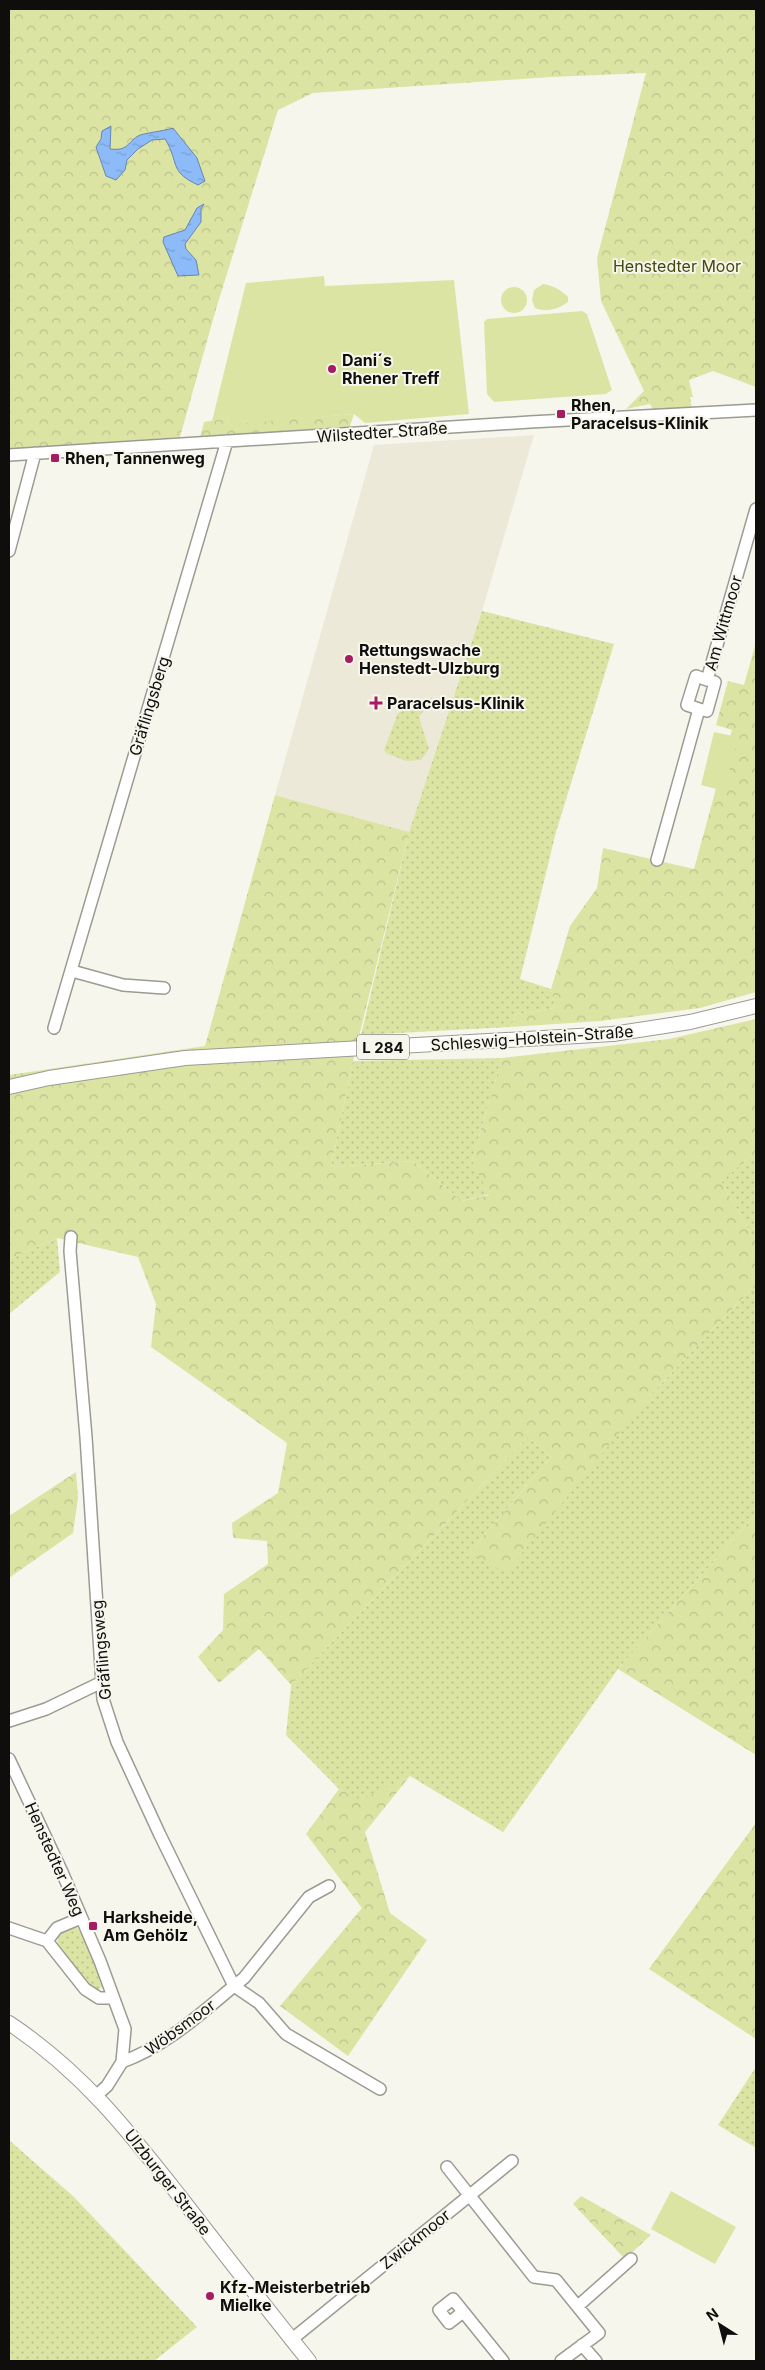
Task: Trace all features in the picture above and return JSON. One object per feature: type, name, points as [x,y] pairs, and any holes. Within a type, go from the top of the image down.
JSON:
[{"type":"main road","name":"Schleswig-Holstein-Straße","points":[[9,1088],[48,1078],[185,1058],[613,1034],[690,1022],[756,1006]]},
{"type":"main road","name":"Ulzburger Straße","points":[[9,2023],[40,2043],[97,2096],[134,2137],[309,2361]]},
{"type":"street","name":"Wilstedter Straße","points":[[9,455],[756,410]]},
{"type":"street","name":"Gräflingsberg","points":[[54,1028],[227,441]]},
{"type":"street","points":[[9,552],[35,454]]},
{"type":"street","name":"Am Wittmoor","points":[[707,680],[756,509]]},
{"type":"street","name":"Am Wittmoor","points":[[696,676],[707,680],[715,682],[707,711],[687,705],[696,676]]},
{"type":"street","name":"Am Wittmoor","points":[[657,860],[699,709]]},
{"type":"street","points":[[72,972],[122,985],[164,988]]},
{"type":"street","name":"Gräflingsweg","points":[[71,1237],[70,1251],[86,1437],[103,1699],[117,1742],[234,1986]]},
{"type":"street","points":[[9,1721],[46,1709],[102,1682]]},
{"type":"street","name":"Henstedter Weg","points":[[9,1759],[81,1918],[125,2029],[122,2062],[107,2086],[97,2096]]},
{"type":"street","points":[[329,1886],[309,1896],[244,1978],[234,1986],[259,2003],[286,2034],[380,2089]]},
{"type":"street","points":[[47,1941],[57,1928],[81,1918]]},
{"type":"street","points":[[9,1928],[47,1941],[85,1989],[99,1998],[113,1998]]},
{"type":"street","name":"Wöbsmoor","points":[[122,2062],[144,2054],[173,2035],[234,1986]]},
{"type":"street","name":"Zwickmoor","points":[[291,2340],[512,2162]]},
{"type":"street","points":[[447,2167],[534,2277],[556,2280],[599,2333],[561,2361]]},
{"type":"street","points":[[578,2306],[631,2259]]},
{"type":"street","points":[[463,2312],[503,2361]]},
{"type":"street","points":[[582,2345],[596,2361]]},
{"type":"shaded area","name":"Paracelsus-Klinik","points":[[534,435],[482,611],[409,832],[275,795],[374,445]]},
{"type":"green space","name":"Henstedter Moor","points":[[9,9],[756,9],[756,387],[713,371],[689,380],[693,397],[690,397],[692,409],[655,413],[650,404],[626,409],[644,391],[601,301],[597,258],[646,73],[551,77],[313,93],[278,110],[216,309],[180,437],[9,450]]},
{"type":"green space","points":[[324,276],[325,286],[454,280],[469,414],[365,423],[354,414],[228,425],[227,418],[212,421],[246,283]]},
{"type":"green space","points":[[543,284],[554,287],[562,292],[568,297],[568,302],[552,310],[535,308],[532,300],[534,290]]},
{"type":"green space","points":[[514,287],[523,291],[527,300],[523,309],[514,313],[505,309],[501,300],[505,291]]},
{"type":"green space","points":[[582,311],[587,314],[612,390],[606,394],[494,402],[487,394],[484,322],[487,319]]},
{"type":"green space","points":[[354,414],[349,429],[263,437],[200,437],[204,422],[227,418],[228,424]]},
{"type":"green space","points":[[482,611],[614,644],[556,832],[520,979],[551,989],[555,1008],[516,1014],[511,1027],[361,1035],[409,832]]},
{"type":"green space","points":[[756,642],[756,992],[700,1008],[600,1021],[511,1027],[516,1014],[555,1008],[551,989],[570,926],[597,888],[603,848],[694,869],[732,730],[716,725],[728,681],[744,685]]},
{"type":"green space","points":[[433,697],[419,717],[429,749],[421,760],[406,761],[386,753],[384,750],[398,713]]},
{"type":"green space","points":[[714,732],[738,737],[724,791],[701,785]]},
{"type":"green space","points":[[275,795],[409,832],[353,1061],[331,1167],[413,1161],[462,1201],[489,1195],[472,1160],[502,1058],[669,1039],[756,1019],[756,1152],[721,1181],[756,1242],[756,1292],[753,1287],[643,1403],[506,1573],[469,1553],[551,1457],[528,1437],[291,1685],[259,1649],[219,1683],[198,1657],[223,1630],[224,1594],[268,1564],[267,1541],[233,1538],[232,1523],[278,1493],[287,1443],[151,1347],[156,1304],[138,1257],[57,1238],[9,1259],[9,1075],[205,1046]]},
{"type":"green space","points":[[502,1058],[472,1160],[490,1194],[462,1201],[413,1161],[331,1167],[353,1061]]},
{"type":"green space","points":[[756,1152],[756,1242],[721,1181]]},
{"type":"green space","points":[[57,1238],[60,1272],[9,1314],[9,1259]]},
{"type":"green space","points":[[753,1287],[756,1292],[756,1514],[618,1669],[503,1832],[410,1776],[361,1801],[339,1789],[286,1735],[291,1685],[528,1437],[551,1457],[469,1553],[643,1403]]},
{"type":"green space","points":[[76,1472],[78,1498],[73,1533],[9,1578],[9,1516]]},
{"type":"green space","points":[[756,1514],[756,1755],[618,1669]]},
{"type":"green space","points":[[410,1776],[365,1832],[390,1913],[427,1940],[348,2056],[280,2006],[362,1908],[306,1834],[339,1789],[361,1800]]},
{"type":"green space","points":[[756,1823],[756,2039],[649,1969]]},
{"type":"green space","points":[[71,1927],[76,1927],[89,1948],[102,1987],[98,1990],[87,1984],[57,1945],[59,1933]]},
{"type":"green space","points":[[756,2067],[756,2148],[718,2125]]},
{"type":"green space","points":[[9,2140],[74,2197],[197,2327],[154,2361],[9,2361]]},
{"type":"green space","points":[[671,2191],[736,2227],[715,2264],[651,2229]]},
{"type":"green space","points":[[581,2196],[651,2235],[625,2259],[573,2204]]},
{"type":"water","points":[[111,126],[110,149],[124,148],[141,135],[173,128],[197,158],[205,181],[198,185],[178,171],[165,139],[152,140],[138,149],[127,160],[125,170],[116,180],[106,176],[96,147],[101,139],[102,131]]},
{"type":"water","points":[[204,204],[201,209],[201,222],[185,244],[186,249],[196,260],[199,275],[178,276],[163,242],[164,237],[185,230],[197,208]]},
{"type":"place","name":"Dani´s Rhener Treff","points":[[332,369]]},
{"type":"place","name":"Rhen, Paracelsus-Klinik","points":[[561,414]]},
{"type":"place","name":"Rhen, Tannenweg","points":[[55,458]]},
{"type":"place","name":"Rettungswache Henstedt-Ulzburg","points":[[349,659]]},
{"type":"place","name":"Paracelsus-Klinik","points":[[376,703]]},
{"type":"place","name":"Harksheide, Am Gehölz","points":[[93,1926]]},
{"type":"place","name":"Kfz-Meisterbetrieb Mielke","points":[[210,2296]]}]
